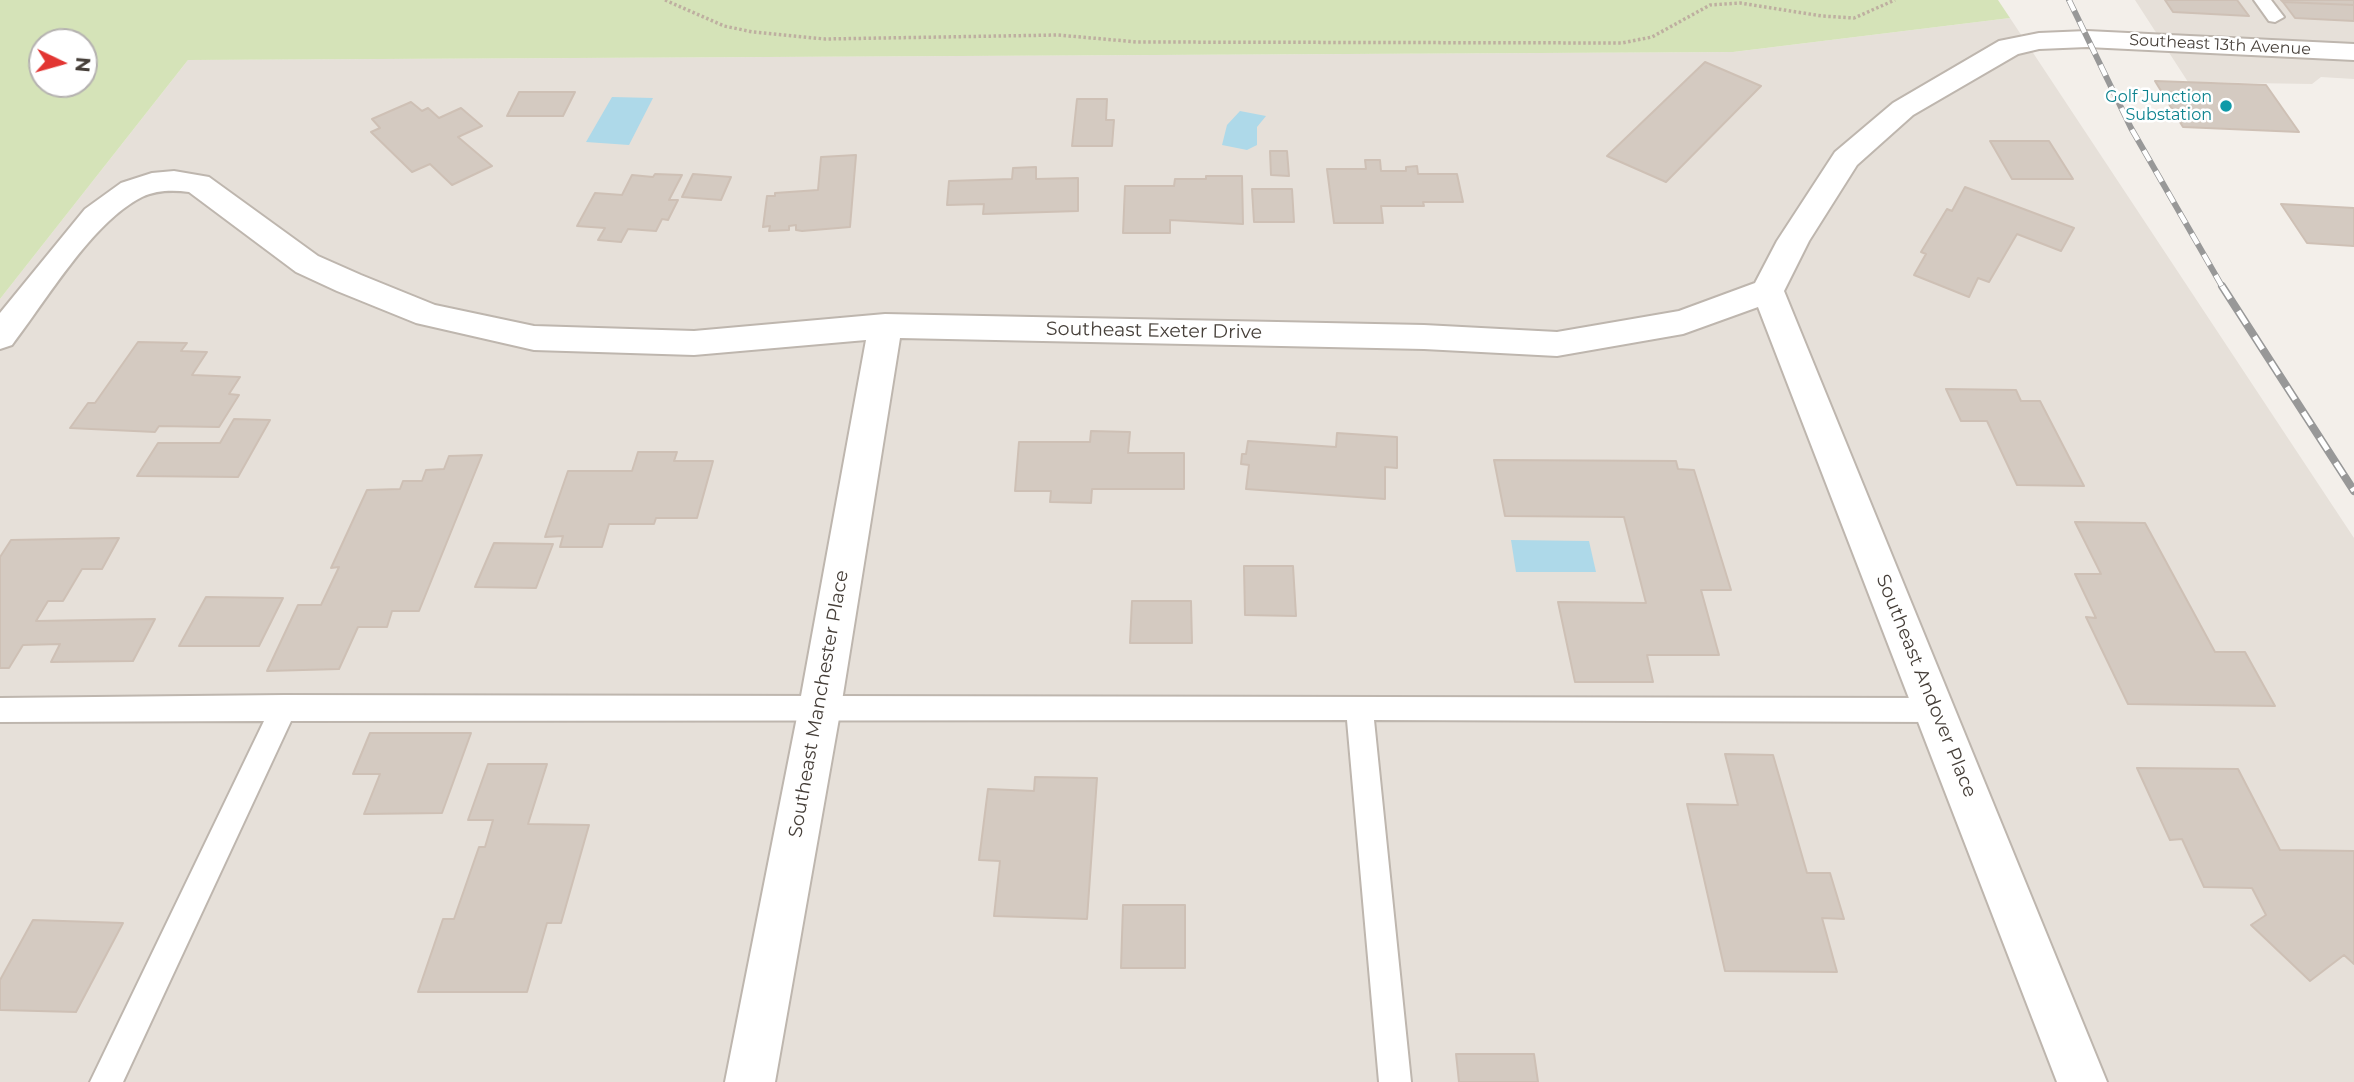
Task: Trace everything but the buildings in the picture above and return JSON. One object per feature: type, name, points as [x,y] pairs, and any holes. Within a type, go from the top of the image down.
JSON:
[{"type":"street","name":"Southeast 13th Avenue","points":[[1768,291],[1793,241],[1846,159],[1903,109],[2009,47],[2039,41],[2087,39],[2354,52]]},
{"type":"street","name":"Southeast Exeter Drive","points":[[0,337],[95,215],[116,198],[144,185],[178,179],[198,184],[307,264],[338,278],[428,315],[534,338],[694,343],[885,326],[1424,337],[1557,344],[1683,322],[1768,291]]},
{"type":"street","name":"Southeast Andover Place","points":[[1768,291],[2082,1082]]},
{"type":"street","name":"Southeast Manchester Place","points":[[750,1082],[820,707],[885,326]]},
{"type":"lane","points":[[2262,0],[2275,17]]},
{"type":"lane","points":[[0,710],[820,707],[1935,710]]},
{"type":"lane","points":[[106,1082],[284,708]]},
{"type":"lane","points":[[1359,708],[1395,1082]]},
{"type":"path","points":[[665,0],[724,26],[753,32],[825,39],[1058,35],[1137,42],[1567,43],[1622,43],[1652,37],[1710,5],[1740,3],[1822,16],[1854,18],[1895,0]]},
{"type":"shaded area","points":[[2135,0],[2354,0],[2354,79],[2321,77],[2312,84],[2188,82]]},
{"type":"shaded area","points":[[2010,18],[2354,538],[2354,1082],[0,1082],[0,299],[188,60],[1733,52]]},
{"type":"green space","points":[[0,0],[1998,0],[2010,18],[1733,52],[188,60],[0,299]]},
{"type":"water","points":[[612,97],[653,98],[629,145],[586,142]]},
{"type":"water","points":[[1240,111],[1266,116],[1257,127],[1257,145],[1247,150],[1222,145],[1227,125]]},
{"type":"water","points":[[1511,540],[1589,541],[1596,572],[1516,572]]},
{"type":"railway","points":[[2069,0],[2131,128],[2223,288]]},
{"type":"railway","points":[[2222,286],[2354,491]]},
{"type":"place","name":"Golf Junction Substation","points":[[2226,106]]}]
